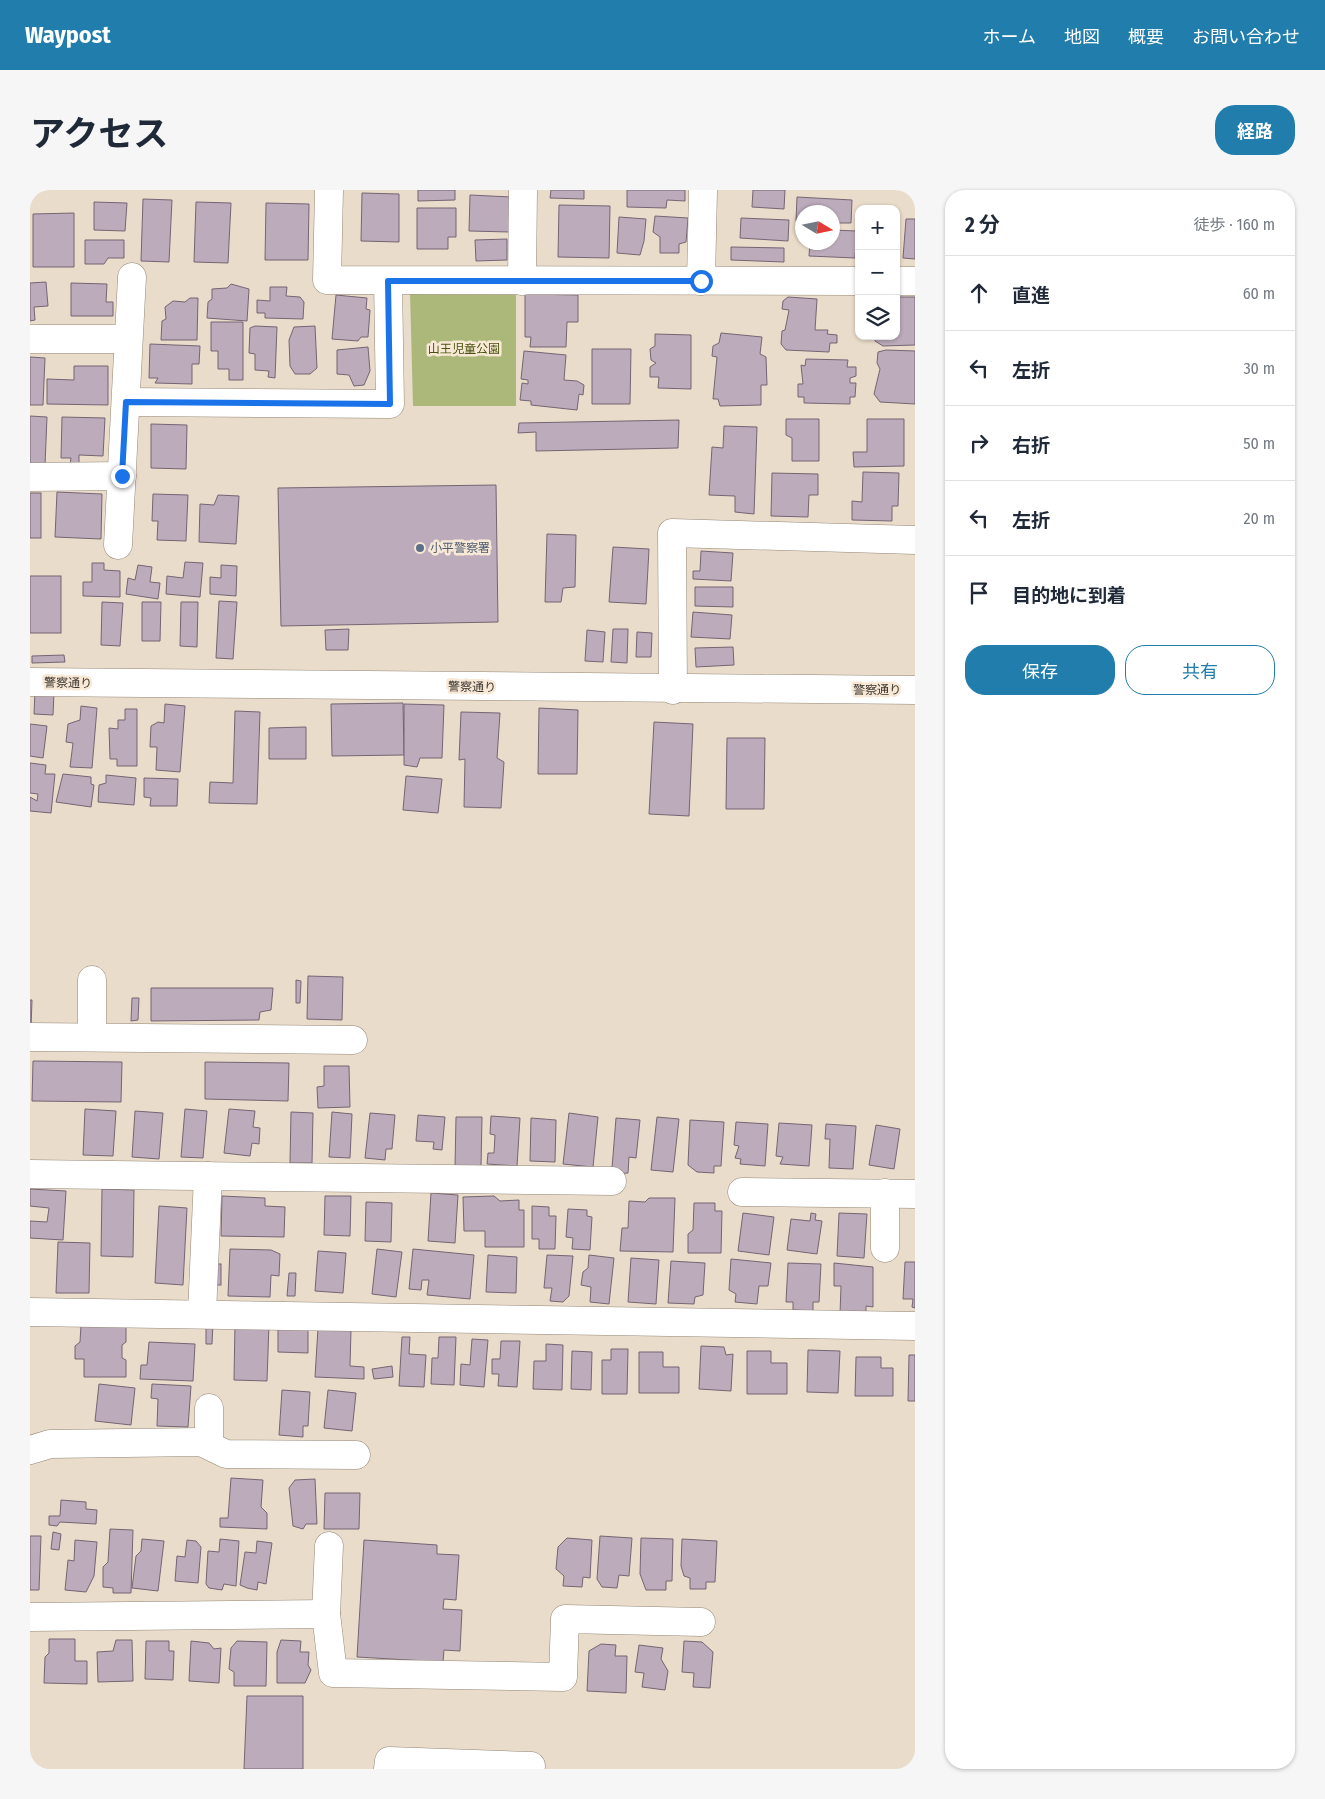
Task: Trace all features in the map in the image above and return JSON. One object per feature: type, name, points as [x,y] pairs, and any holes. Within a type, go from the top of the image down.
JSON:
[{"type":"street","points":[[329,190],[326,280],[855,281]]},
{"type":"street","points":[[522,281],[523,190]]},
{"type":"street","points":[[701,281],[703,190]]},
{"type":"street","points":[[118,545],[132,277]]},
{"type":"street","points":[[126,402],[390,404],[388,281]]},
{"type":"street","points":[[900,281],[915,281]]},
{"type":"street","points":[[30,339],[128,339]]},
{"type":"street","points":[[30,477],[122,476]]},
{"type":"street","points":[[673,690],[672,533],[915,540]]},
{"type":"street","name":"警察通り","points":[[30,682],[673,690],[915,690]]},
{"type":"street","points":[[92,980],[92,1038]]},
{"type":"street","points":[[30,1037],[353,1040]]},
{"type":"street","points":[[30,1174],[612,1181]]},
{"type":"street","points":[[202,1314],[208,1176]]},
{"type":"street","points":[[742,1192],[915,1194]]},
{"type":"street","points":[[885,1193],[885,1248]]},
{"type":"street","points":[[30,1312],[915,1326]]},
{"type":"street","points":[[209,1408],[209,1445]]},
{"type":"street","points":[[30,1450],[50,1444],[201,1442],[226,1454],[356,1455]]},
{"type":"street","points":[[330,1546],[326,1614],[333,1673],[563,1677],[565,1619],[701,1622]]},
{"type":"street","points":[[30,1617],[326,1614]]},
{"type":"street","points":[[388,1769],[389,1761],[494,1767],[530,1766]]},
{"type":"green space","name":"山王児童公園","points":[[516,290],[516,406],[413,406],[410,292]]},
{"type":"building","points":[[418,190],[455,190],[455,200],[418,201]]},
{"type":"building","points":[[551,190],[584,190],[584,199],[550,198]]},
{"type":"building","points":[[627,190],[685,190],[685,201],[667,200],[666,208],[627,207]]},
{"type":"building","points":[[753,190],[785,190],[784,209],[752,207]]},
{"type":"building","points":[[362,193],[399,194],[399,242],[361,241]]},
{"type":"building","points":[[470,195],[511,197],[510,232],[469,231]]},
{"type":"building","points":[[797,197],[852,200],[851,223],[840,223],[840,205],[797,205]]},
{"type":"building","points":[[143,199],[172,200],[169,262],[141,261]]},
{"type":"building","points":[[94,202],[127,203],[125,231],[94,230]]},
{"type":"building","points":[[196,202],[231,203],[228,263],[194,262]]},
{"type":"building","points":[[266,203],[309,204],[308,260],[265,260]]},
{"type":"building","points":[[559,205],[610,206],[609,258],[558,257]]},
{"type":"building","points":[[417,208],[456,208],[456,237],[448,237],[448,249],[417,249]]},
{"type":"building","points":[[74,213],[74,267],[33,267],[33,214]]},
{"type":"building","points":[[655,216],[688,218],[686,242],[679,244],[679,253],[660,253],[660,237],[653,232]]},
{"type":"building","points":[[619,217],[646,219],[644,241],[640,255],[617,253]]},
{"type":"building","points":[[741,218],[789,220],[788,241],[740,238]]},
{"type":"building","points":[[906,219],[915,219],[915,259],[903,258]]},
{"type":"building","points":[[840,230],[855,231],[855,258],[809,256],[809,250],[840,250]]},
{"type":"building","points":[[507,239],[507,260],[476,261],[475,240]]},
{"type":"building","points":[[85,240],[124,240],[124,258],[108,258],[104,264],[85,264]]},
{"type":"building","points":[[731,247],[784,248],[784,262],[731,260]]},
{"type":"building","points":[[46,282],[48,306],[34,307],[35,320],[30,321],[30,283]]},
{"type":"building","points":[[71,283],[107,284],[106,302],[113,302],[113,316],[71,316]]},
{"type":"building","points":[[231,284],[249,289],[247,321],[207,318],[208,302],[212,299],[212,289],[227,288]]},
{"type":"building","points":[[270,287],[287,287],[286,296],[300,297],[304,302],[303,319],[265,318],[265,313],[257,313],[257,300],[270,301]]},
{"type":"building","points":[[525,294],[578,295],[578,322],[567,322],[566,347],[530,347],[531,337],[525,337]]},
{"type":"building","points":[[336,295],[367,298],[366,309],[370,310],[368,337],[361,337],[358,341],[332,339]]},
{"type":"building","points":[[788,297],[817,299],[815,330],[828,330],[827,334],[837,335],[837,343],[830,343],[829,352],[786,350],[781,344],[782,331],[785,330],[789,310],[782,309],[783,301]]},
{"type":"building","points":[[900,297],[915,297],[915,345],[883,346],[875,341],[900,340]]},
{"type":"building","points":[[190,298],[198,298],[197,340],[161,340],[162,321],[166,319],[165,307],[173,301],[185,302]]},
{"type":"building","points":[[211,322],[243,322],[243,380],[229,380],[229,369],[218,369],[218,351],[211,351]]},
{"type":"building","points":[[255,326],[277,327],[275,378],[268,377],[269,371],[255,370],[255,354],[249,353],[250,328]]},
{"type":"building","points":[[315,326],[317,368],[310,374],[295,374],[290,366],[289,340],[294,327]]},
{"type":"building","points":[[721,333],[762,337],[760,354],[766,357],[767,385],[761,385],[761,405],[720,406],[718,399],[713,399],[717,357],[712,356],[713,346],[719,343]]},
{"type":"building","points":[[655,334],[691,335],[691,389],[658,388],[659,377],[650,377],[650,367],[656,363],[651,360],[650,349],[655,346]]},
{"type":"building","points":[[150,344],[200,346],[199,364],[192,364],[192,384],[155,383],[158,378],[149,378]]},
{"type":"building","points":[[368,347],[370,371],[364,385],[354,386],[349,375],[337,374],[337,350]]},
{"type":"building","points":[[592,349],[631,349],[630,404],[592,404]]},
{"type":"building","points":[[886,350],[915,351],[915,404],[880,402],[874,394],[880,369],[877,363],[878,352]]},
{"type":"building","points":[[524,351],[566,355],[564,380],[577,381],[584,385],[583,395],[579,394],[577,410],[531,405],[531,401],[520,400],[522,383],[528,384],[528,380],[521,379]]},
{"type":"building","points":[[30,357],[45,358],[43,405],[30,405]]},
{"type":"building","points":[[806,359],[848,360],[847,367],[856,367],[856,376],[850,378],[850,383],[856,383],[855,397],[850,397],[850,404],[804,403],[804,397],[798,397],[798,384],[803,384],[801,365],[805,366]]},
{"type":"building","points":[[74,366],[108,366],[108,405],[47,404],[47,379],[74,380]]},
{"type":"building","points":[[30,416],[47,417],[45,465],[30,465]]},
{"type":"building","points":[[62,417],[105,418],[103,456],[79,455],[79,465],[70,465],[71,458],[61,458]]},
{"type":"building","points":[[786,419],[819,419],[819,461],[792,461],[792,438],[786,435]]},
{"type":"building","points":[[867,419],[904,419],[904,466],[854,467],[853,452],[867,452]]},
{"type":"building","points":[[679,420],[678,448],[536,451],[536,432],[518,433],[519,423]]},
{"type":"building","points":[[151,424],[187,425],[186,469],[151,468]]},
{"type":"building","points":[[724,426],[757,427],[754,514],[735,512],[735,496],[709,495],[712,447],[723,448]]},
{"type":"building","points":[[863,472],[899,473],[898,506],[892,506],[892,521],[852,520],[852,501],[862,502]]},
{"type":"building","points":[[772,473],[818,474],[818,495],[809,495],[808,517],[771,516]]},
{"type":"building","points":[[496,485],[498,622],[281,626],[278,488]]},
{"type":"building","points":[[57,492],[102,494],[101,539],[55,537]]},
{"type":"building","points":[[30,493],[41,493],[41,538],[30,538]]},
{"type":"building","points":[[153,494],[188,495],[186,541],[157,540],[158,521],[152,521]]},
{"type":"building","points":[[218,495],[239,496],[236,544],[199,542],[200,504],[214,505]]},
{"type":"building","points":[[547,534],[576,535],[575,587],[563,588],[561,602],[545,602]]},
{"type":"building","points":[[613,547],[649,549],[646,604],[609,602]]},
{"type":"building","points":[[701,551],[733,553],[731,581],[693,579],[693,571],[700,571]]},
{"type":"building","points":[[185,562],[203,563],[200,597],[166,594],[167,576],[183,578]]},
{"type":"building","points":[[92,563],[104,563],[104,570],[120,571],[120,597],[83,596],[83,582],[92,582]]},
{"type":"building","points":[[138,565],[152,567],[150,582],[160,583],[158,599],[126,594],[128,578],[135,580]]},
{"type":"building","points":[[221,565],[237,566],[236,596],[210,594],[210,577],[221,578]]},
{"type":"building","points":[[30,576],[61,576],[61,633],[30,633]]},
{"type":"building","points":[[695,587],[733,587],[733,607],[695,606]]},
{"type":"building","points":[[219,601],[237,602],[233,659],[216,658]]},
{"type":"building","points":[[102,602],[123,603],[120,646],[101,645]]},
{"type":"building","points":[[142,602],[161,602],[160,641],[142,641]]},
{"type":"building","points":[[181,602],[198,602],[197,647],[180,646]]},
{"type":"building","points":[[693,612],[732,615],[730,639],[691,637]]},
{"type":"building","points":[[349,629],[348,650],[326,650],[325,630]]},
{"type":"building","points":[[613,629],[628,629],[627,663],[611,662]]},
{"type":"building","points":[[587,630],[605,632],[603,662],[585,661]]},
{"type":"building","points":[[637,632],[652,633],[651,657],[636,657]]},
{"type":"building","points":[[733,647],[734,665],[696,667],[695,648]]},
{"type":"building","points":[[64,655],[65,662],[32,663],[32,656]]},
{"type":"building","points":[[35,691],[54,692],[53,715],[34,714]]},
{"type":"building","points":[[403,703],[404,755],[332,756],[331,704]]},
{"type":"building","points":[[165,704],[185,706],[180,772],[156,770],[157,747],[150,747],[151,726],[158,722],[164,723]]},
{"type":"building","points":[[404,704],[444,705],[442,758],[420,758],[417,767],[404,765]]},
{"type":"building","points":[[81,706],[97,708],[92,768],[70,767],[73,743],[66,742],[68,724],[80,720]]},
{"type":"building","points":[[539,708],[578,710],[577,774],[538,774]]},
{"type":"building","points":[[125,709],[137,709],[137,766],[117,766],[117,759],[110,759],[109,728],[118,729],[118,720],[125,720]]},
{"type":"building","points":[[235,711],[260,712],[257,804],[209,803],[210,782],[233,783]]},
{"type":"building","points":[[461,712],[500,713],[497,758],[504,762],[501,808],[464,807],[465,759],[459,760]]},
{"type":"building","points":[[654,722],[693,724],[689,816],[649,814]]},
{"type":"building","points":[[30,724],[47,726],[43,758],[30,756]]},
{"type":"building","points":[[306,727],[306,759],[269,759],[269,728]]},
{"type":"building","points":[[727,738],[765,738],[764,809],[726,809]]},
{"type":"building","points":[[30,763],[46,765],[45,774],[55,774],[51,813],[30,811],[30,797],[37,801],[38,794],[30,793]]},
{"type":"building","points":[[63,774],[91,777],[91,784],[94,785],[91,807],[56,802]]},
{"type":"building","points":[[106,775],[136,778],[134,805],[98,802],[99,785],[106,783]]},
{"type":"building","points":[[406,776],[442,779],[438,813],[403,810]]},
{"type":"building","points":[[144,778],[178,779],[177,806],[150,806],[151,798],[144,797]]},
{"type":"building","points":[[308,976],[343,977],[342,1020],[307,1019]]},
{"type":"building","points":[[296,980],[301,981],[300,1003],[296,1003]]},
{"type":"building","points":[[151,988],[273,988],[271,1010],[260,1012],[259,1020],[151,1021]]},
{"type":"building","points":[[132,998],[139,998],[138,1020],[131,1021]]},
{"type":"building","points":[[30,1000],[32,1000],[31,1028],[30,1028]]},
{"type":"building","points":[[33,1061],[122,1062],[121,1102],[32,1101]]},
{"type":"building","points":[[205,1062],[289,1063],[288,1101],[205,1099]]},
{"type":"building","points":[[324,1066],[349,1066],[350,1107],[318,1108],[317,1087],[324,1086]]},
{"type":"building","points":[[85,1109],[116,1111],[113,1156],[83,1155]]},
{"type":"building","points":[[185,1109],[207,1111],[203,1158],[181,1157]]},
{"type":"building","points":[[229,1109],[255,1111],[253,1127],[260,1128],[259,1144],[252,1143],[250,1156],[224,1153]]},
{"type":"building","points":[[135,1111],[163,1113],[159,1159],[132,1157]]},
{"type":"building","points":[[291,1112],[313,1113],[312,1163],[290,1163]]},
{"type":"building","points":[[332,1112],[352,1114],[350,1158],[329,1157]]},
{"type":"building","points":[[370,1113],[395,1115],[392,1149],[386,1149],[385,1160],[365,1158]]},
{"type":"building","points":[[569,1113],[598,1117],[593,1167],[563,1164]]},
{"type":"building","points":[[418,1115],[445,1117],[442,1150],[433,1149],[434,1142],[416,1141]]},
{"type":"building","points":[[491,1116],[520,1118],[517,1166],[487,1164],[488,1153],[494,1153],[495,1135],[490,1134]]},
{"type":"building","points":[[456,1117],[482,1117],[481,1167],[455,1167]]},
{"type":"building","points":[[657,1117],[679,1119],[673,1172],[651,1170]]},
{"type":"building","points":[[531,1118],[556,1120],[555,1162],[530,1161]]},
{"type":"building","points":[[616,1118],[640,1120],[636,1158],[629,1157],[628,1173],[617,1174],[612,1168]]},
{"type":"building","points":[[690,1120],[724,1122],[721,1166],[714,1166],[714,1173],[697,1172],[688,1165]]},
{"type":"building","points":[[736,1122],[768,1124],[765,1166],[740,1164],[741,1159],[735,1158],[739,1146],[734,1145]]},
{"type":"building","points":[[779,1123],[812,1125],[809,1166],[780,1164],[783,1157],[776,1156]]},
{"type":"building","points":[[826,1124],[856,1126],[853,1169],[829,1168],[830,1139],[825,1139]]},
{"type":"building","points":[[876,1125],[900,1129],[894,1169],[869,1165]]},
{"type":"building","points":[[30,1189],[66,1191],[63,1240],[30,1238],[30,1221],[47,1222],[49,1208],[30,1206]]},
{"type":"building","points":[[102,1189],[134,1190],[133,1257],[101,1256]]},
{"type":"building","points":[[431,1193],[458,1195],[455,1243],[428,1241]]},
{"type":"building","points":[[222,1196],[265,1198],[265,1206],[285,1207],[284,1237],[221,1236]]},
{"type":"building","points":[[325,1196],[351,1196],[350,1236],[324,1235]]},
{"type":"building","points":[[494,1196],[500,1201],[519,1200],[519,1210],[524,1210],[524,1247],[485,1247],[485,1231],[464,1231],[463,1197]]},
{"type":"building","points":[[649,1198],[675,1198],[673,1252],[620,1251],[622,1228],[628,1228],[629,1201],[645,1202]]},
{"type":"building","points":[[366,1202],[392,1203],[391,1242],[365,1241]]},
{"type":"building","points":[[694,1203],[715,1203],[715,1211],[722,1211],[721,1253],[688,1253],[688,1234],[693,1230]]},
{"type":"building","points":[[159,1206],[187,1208],[183,1285],[155,1283]]},
{"type":"building","points":[[532,1206],[549,1207],[549,1216],[556,1216],[555,1249],[539,1249],[539,1239],[532,1239]]},
{"type":"building","points":[[568,1209],[587,1210],[587,1216],[592,1217],[590,1250],[572,1249],[573,1238],[566,1237]]},
{"type":"building","points":[[743,1213],[774,1217],[769,1255],[738,1251]]},
{"type":"building","points":[[811,1213],[816,1214],[815,1220],[822,1221],[817,1254],[787,1250],[791,1219],[810,1221]]},
{"type":"building","points":[[839,1213],[867,1214],[864,1258],[837,1256]]},
{"type":"building","points":[[58,1242],[90,1243],[89,1293],[56,1293]]},
{"type":"building","points":[[230,1249],[271,1250],[280,1254],[279,1276],[271,1275],[270,1297],[228,1296]]},
{"type":"building","points":[[377,1249],[402,1252],[396,1297],[372,1294]]},
{"type":"building","points":[[413,1249],[474,1255],[470,1299],[427,1295],[429,1280],[422,1280],[421,1290],[409,1289]]},
{"type":"building","points":[[318,1251],[346,1253],[343,1293],[315,1291]]},
{"type":"building","points":[[488,1255],[517,1257],[516,1293],[486,1292]]},
{"type":"building","points":[[547,1255],[573,1256],[569,1296],[563,1302],[550,1301],[552,1288],[544,1288]]},
{"type":"building","points":[[589,1255],[614,1258],[609,1304],[590,1302],[591,1287],[581,1285],[583,1272],[588,1268]]},
{"type":"building","points":[[631,1258],[659,1260],[656,1304],[628,1302]]},
{"type":"building","points":[[731,1259],[771,1263],[768,1286],[759,1286],[757,1304],[735,1302],[736,1294],[729,1290]]},
{"type":"building","points":[[671,1261],[705,1263],[703,1295],[695,1297],[694,1304],[668,1303]]},
{"type":"building","points":[[905,1262],[915,1262],[915,1308],[912,1307],[913,1299],[903,1299]]},
{"type":"building","points":[[788,1263],[821,1264],[819,1302],[813,1302],[813,1311],[793,1310],[793,1302],[786,1302]]},
{"type":"building","points":[[834,1263],[873,1267],[873,1307],[866,1306],[866,1314],[840,1314],[841,1286],[834,1286]]},
{"type":"building","points":[[217,1264],[221,1264],[221,1285],[217,1285]]},
{"type":"building","points":[[289,1273],[296,1273],[295,1296],[287,1296]]},
{"type":"building","points":[[206,1323],[213,1323],[212,1344],[206,1344]]},
{"type":"building","points":[[235,1323],[269,1324],[267,1381],[234,1380]]},
{"type":"building","points":[[308,1324],[308,1353],[278,1352],[278,1325]]},
{"type":"building","points":[[81,1325],[126,1327],[126,1342],[122,1345],[122,1358],[126,1360],[126,1377],[84,1377],[84,1359],[75,1359],[75,1346],[80,1342]]},
{"type":"building","points":[[318,1328],[351,1330],[350,1366],[364,1367],[364,1379],[315,1377]]},
{"type":"building","points":[[402,1337],[410,1337],[409,1354],[426,1355],[424,1387],[399,1386]]},
{"type":"building","points":[[439,1337],[456,1337],[454,1385],[431,1384],[432,1358],[438,1358]]},
{"type":"building","points":[[472,1339],[488,1340],[484,1387],[460,1385],[461,1364],[470,1365]]},
{"type":"building","points":[[501,1341],[520,1341],[517,1387],[498,1386],[499,1374],[492,1374],[492,1359],[500,1359]]},
{"type":"building","points":[[149,1342],[195,1344],[193,1381],[140,1379],[141,1365],[147,1365]]},
{"type":"building","points":[[546,1344],[563,1345],[562,1390],[533,1389],[534,1361],[546,1361]]},
{"type":"building","points":[[701,1346],[724,1347],[726,1355],[733,1354],[731,1391],[699,1389]]},
{"type":"building","points":[[611,1349],[628,1349],[627,1394],[602,1394],[602,1360],[611,1360]]},
{"type":"building","points":[[808,1350],[840,1351],[838,1393],[807,1392]]},
{"type":"building","points":[[572,1351],[592,1352],[591,1390],[571,1389]]},
{"type":"building","points":[[747,1351],[771,1351],[771,1363],[787,1363],[787,1394],[747,1394]]},
{"type":"building","points":[[639,1352],[663,1352],[663,1367],[679,1367],[679,1393],[639,1393]]},
{"type":"building","points":[[909,1355],[915,1355],[915,1401],[908,1401]]},
{"type":"building","points":[[856,1357],[881,1357],[881,1368],[893,1368],[893,1396],[855,1396]]},
{"type":"building","points":[[392,1366],[393,1377],[374,1379],[372,1369]]},
{"type":"building","points":[[99,1384],[135,1388],[131,1425],[95,1421]]},
{"type":"building","points":[[152,1384],[191,1386],[188,1427],[157,1426],[158,1399],[151,1398]]},
{"type":"building","points":[[282,1390],[310,1392],[308,1426],[303,1426],[303,1437],[279,1435]]},
{"type":"building","points":[[328,1390],[356,1393],[352,1431],[324,1428]]},
{"type":"building","points":[[231,1478],[263,1480],[261,1507],[267,1513],[267,1529],[220,1527],[220,1518],[228,1518]]},
{"type":"building","points":[[315,1479],[317,1524],[306,1524],[303,1529],[293,1526],[289,1488],[295,1480]]},
{"type":"building","points":[[325,1493],[360,1493],[359,1529],[324,1529]]},
{"type":"building","points":[[61,1500],[86,1502],[86,1509],[97,1510],[96,1524],[60,1522],[57,1526],[49,1525],[49,1516],[60,1516]]},
{"type":"building","points":[[110,1529],[133,1530],[131,1593],[113,1593],[113,1588],[103,1587],[103,1567],[108,1562]]},
{"type":"building","points":[[53,1532],[61,1534],[59,1550],[51,1549]]},
{"type":"building","points":[[30,1536],[41,1536],[39,1590],[30,1590]]},
{"type":"building","points":[[600,1536],[632,1538],[629,1576],[619,1575],[617,1588],[602,1587],[597,1579]]},
{"type":"building","points":[[567,1538],[592,1540],[590,1578],[583,1577],[582,1587],[563,1586],[564,1576],[556,1569],[558,1547]]},
{"type":"building","points":[[641,1538],[673,1539],[672,1581],[666,1581],[666,1590],[646,1590],[640,1574]]},
{"type":"building","points":[[142,1539],[164,1541],[158,1591],[132,1588],[136,1556],[141,1551]]},
{"type":"building","points":[[220,1539],[239,1541],[236,1586],[224,1584],[222,1590],[209,1588],[206,1584],[208,1551],[219,1552]]},
{"type":"building","points":[[682,1539],[717,1541],[715,1582],[706,1582],[706,1589],[690,1589],[690,1578],[684,1576],[681,1566]]},
{"type":"building","points":[[75,1540],[97,1542],[94,1576],[86,1592],[65,1590],[68,1560],[74,1561]]},
{"type":"building","points":[[187,1540],[196,1541],[201,1547],[198,1583],[175,1581],[177,1556],[185,1557]]},
{"type":"building","points":[[364,1540],[437,1545],[437,1554],[459,1555],[456,1600],[444,1599],[443,1609],[462,1610],[460,1651],[444,1650],[443,1662],[357,1657]]},
{"type":"building","points":[[257,1541],[272,1543],[266,1584],[258,1582],[257,1590],[240,1585],[245,1552],[256,1553]]},
{"type":"building","points":[[49,1639],[75,1639],[75,1661],[87,1661],[87,1684],[44,1683],[45,1657],[49,1653]]},
{"type":"building","points":[[116,1640],[132,1640],[133,1681],[98,1682],[97,1652],[113,1651]]},
{"type":"building","points":[[281,1640],[301,1641],[300,1652],[309,1652],[308,1665],[311,1670],[305,1683],[277,1683],[277,1652]]},
{"type":"building","points":[[146,1641],[169,1641],[169,1651],[174,1651],[173,1680],[145,1679]]},
{"type":"building","points":[[191,1641],[209,1643],[214,1649],[221,1648],[219,1683],[189,1681]]},
{"type":"building","points":[[237,1641],[267,1642],[266,1686],[234,1686],[234,1672],[229,1669],[231,1648]]},
{"type":"building","points":[[684,1641],[702,1642],[713,1652],[710,1688],[693,1687],[694,1673],[682,1672]]},
{"type":"building","points":[[601,1644],[616,1645],[615,1656],[627,1656],[626,1693],[587,1691],[589,1651]]},
{"type":"building","points":[[639,1645],[663,1648],[661,1659],[668,1671],[665,1690],[642,1687],[644,1673],[635,1672]]},
{"type":"building","points":[[247,1696],[303,1696],[303,1769],[244,1769]]},
{"type":"place","name":"小平警察署","points":[[420,548]]},
{"type":"route","points":[[122,476],[126,402],[390,404],[388,281],[701,281]]}]
